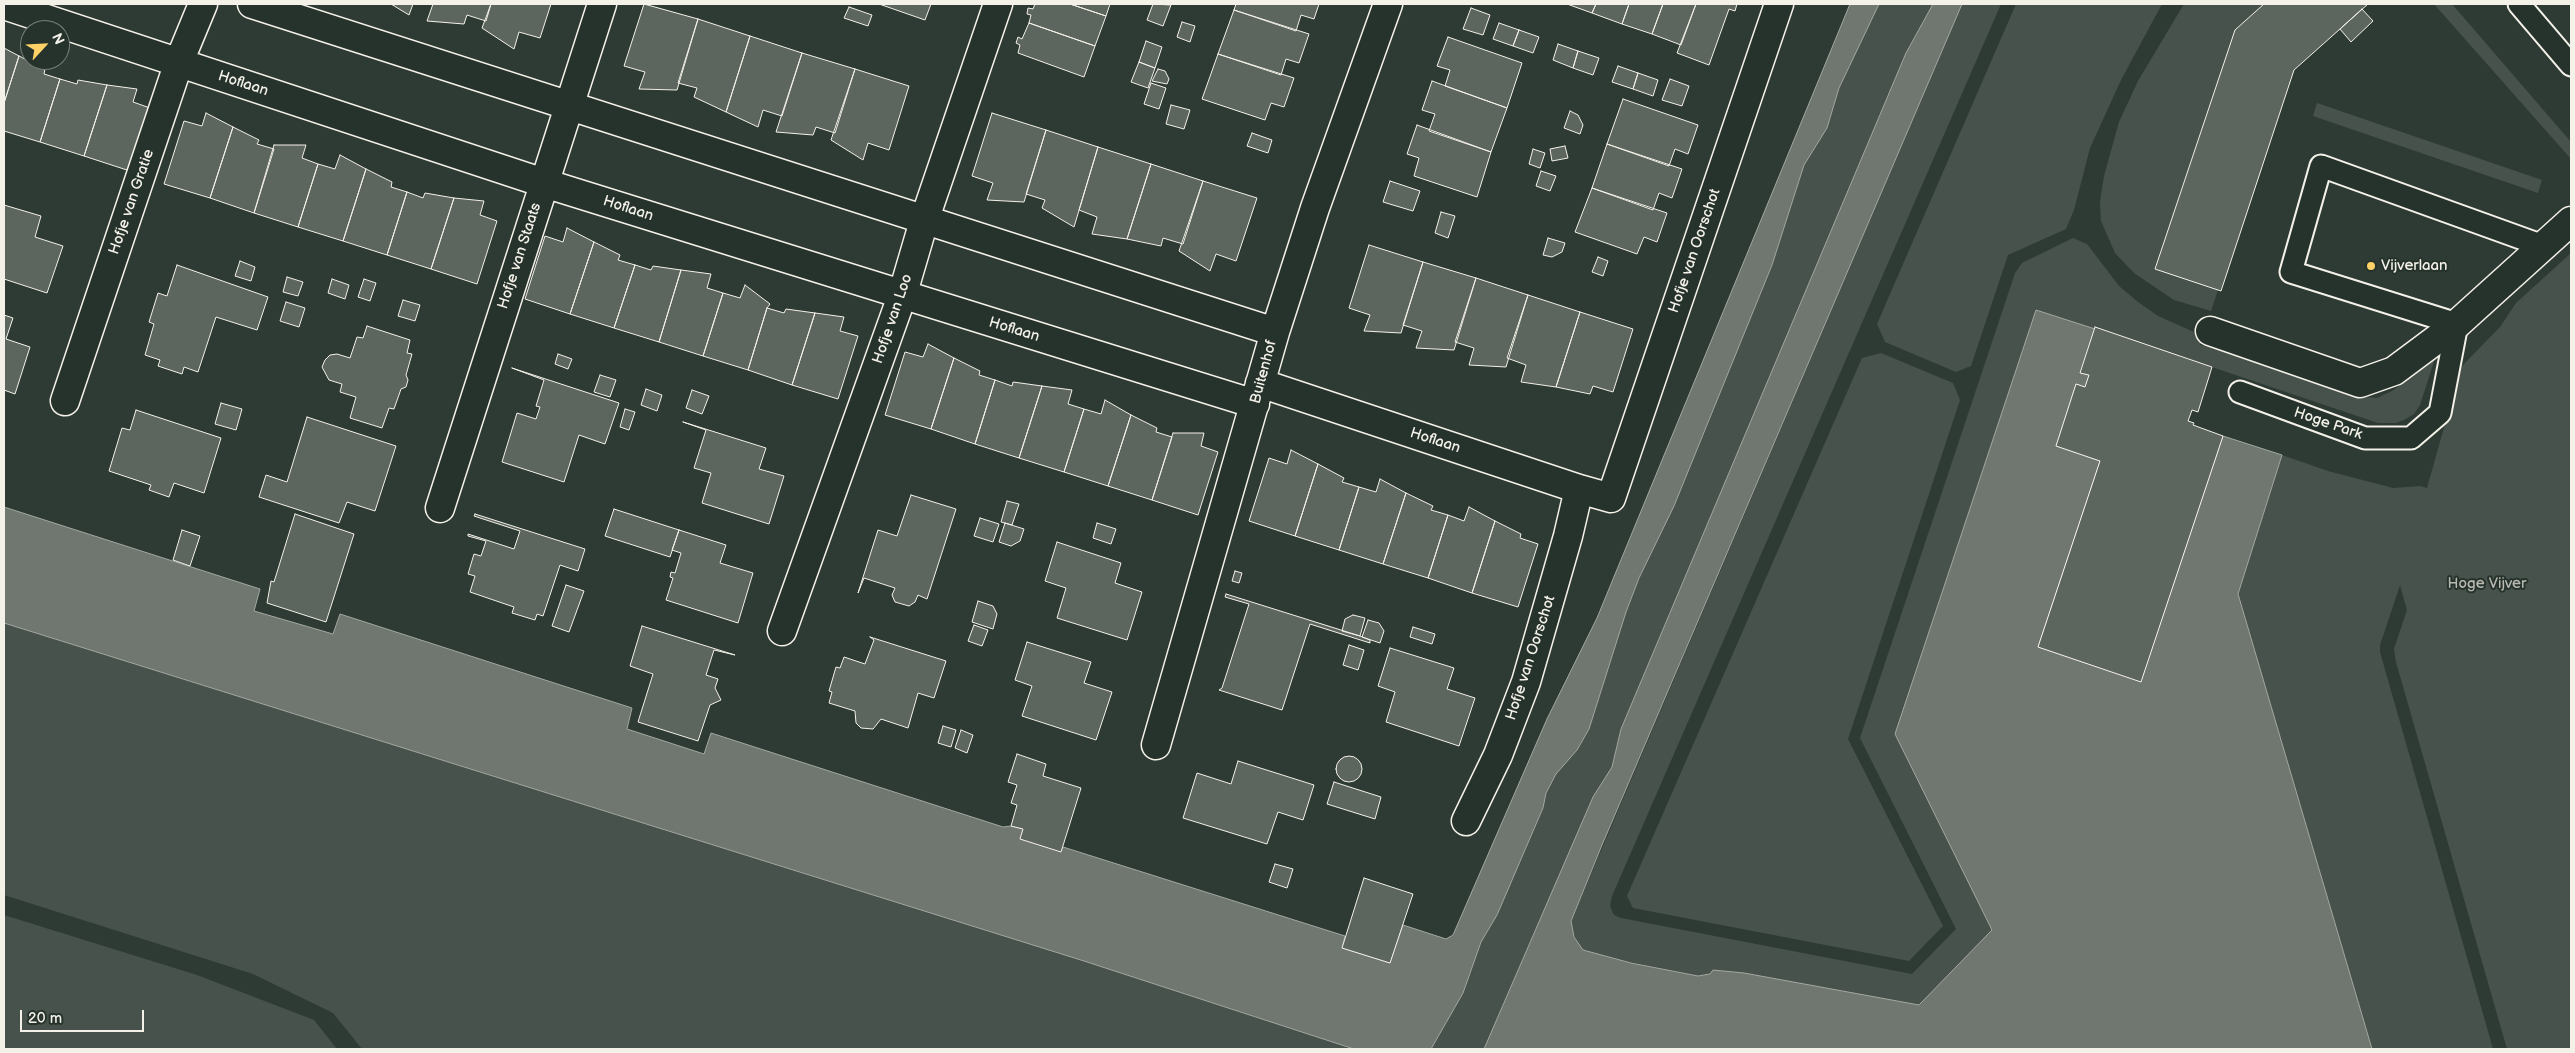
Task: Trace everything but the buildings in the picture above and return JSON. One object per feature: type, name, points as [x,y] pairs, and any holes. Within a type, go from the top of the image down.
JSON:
[{"type":"street","name":"Hofje van Gratie","points":[[65,401],[179,62],[203,4]]},
{"type":"street","points":[[252,4],[1275,332]]},
{"type":"street","name":"Hofje van Staats","points":[[440,508],[602,4]]},
{"type":"street","name":"Hofje van Loo","points":[[782,631],[902,296],[924,221],[998,4]]},
{"type":"street","name":"Buitenhof","points":[[1156,745],[1275,332],[1315,208],[1388,4]]},
{"type":"street","name":"Hofje van Oorschot","points":[[1611,498],[1779,4]]},
{"type":"street","name":"Hoflaan","points":[[4,5],[544,183],[902,296],[1258,394],[1611,498]]},
{"type":"street","points":[[2210,331],[2360,383],[2394,371],[2457,324],[2571,221]]},
{"type":"street","name":"Hofje van Oorschot","points":[[1466,821],[1498,754],[1526,682],[1568,536],[1579,489]]},
{"type":"lane","points":[[2519,4],[2571,65]]},
{"type":"lane","points":[[2457,324],[2291,272],[2321,166],[2543,246]]},
{"type":"lane","name":"Hoge Park","points":[[2240,392],[2365,438],[2411,438],[2440,413],[2457,324]]},
{"type":"green space","points":[[1879,4],[1933,4],[1906,53],[1621,729],[1612,767],[1593,797],[1484,1049],[1431,1049],[1463,993],[1481,942],[1497,915],[1543,809],[1546,793],[1556,774],[1577,750],[1589,729],[1626,612],[1639,578],[1674,506],[1772,265],[1804,165],[1827,128],[1839,88]]},
{"type":"green space","points":[[1962,4],[2001,4],[1612,896],[1610,906],[1614,915],[1621,918],[1912,974],[1956,929],[1860,738],[2015,273],[2022,263],[2073,238],[2087,244],[2119,286],[2138,302],[2158,316],[2203,336],[2200,345],[2253,359],[2365,397],[2377,398],[2394,390],[2436,355],[2420,405],[2414,414],[2404,420],[2396,423],[2378,423],[2096,328],[1895,734],[1993,930],[1920,1005],[1710,974],[1698,976],[1600,956],[1583,950],[1574,937],[1571,921]]},
{"type":"green space","points":[[2016,4],[2162,4],[2121,80],[2090,148],[2074,210],[2066,229],[2008,255],[1971,366],[1956,372],[1885,342],[1877,324]]},
{"type":"green space","points":[[2184,4],[2264,4],[2235,30],[2155,268],[2218,290],[2211,311],[2174,300],[2134,273],[2115,253],[2101,221],[2100,202],[2104,176],[2119,122],[2138,81]]},
{"type":"green space","points":[[2434,4],[2452,4],[2571,142],[2571,159]]},
{"type":"green space","points":[[2317,103],[2542,180],[2538,193],[2313,116]]},
{"type":"green space","name":"Hoge Vijver","points":[[2571,253],[2571,1049],[2507,1049],[2396,662],[2394,649],[2407,610],[2400,585],[2380,645],[2380,652],[2493,1049],[2372,1049],[2238,594],[2282,455],[2328,471],[2393,488],[2420,486],[2427,488],[2461,367],[2500,327],[2516,303]]},
{"type":"green space","points":[[1881,353],[1953,383],[1960,400],[1848,739],[1943,926],[1909,961],[1633,908],[1627,896],[1862,358]]},
{"type":"green space","points":[[4,623],[1084,961],[1354,1049],[362,1049],[333,1013],[253,974],[4,895]]},
{"type":"green space","points":[[4,915],[197,975],[314,1020],[337,1049],[4,1049]]},
{"type":"shaded area","points":[[1850,4],[1879,4],[1839,88],[1827,128],[1804,165],[1772,265],[1674,506],[1639,578],[1626,612],[1589,729],[1577,750],[1556,774],[1546,793],[1543,808],[1497,915],[1481,942],[1463,993],[1431,1049],[1354,1049],[1084,961],[4,623],[4,507],[260,589],[254,611],[333,634],[340,614],[632,708],[627,729],[704,754],[711,733],[1003,827],[1011,826],[1023,829],[1020,839],[1061,851],[1063,847],[1345,936],[1342,948],[1390,963],[1403,925],[1446,939],[1453,935],[1547,719],[1597,618]]},
{"type":"shaded area","points":[[1933,4],[1962,4],[1602,845],[1571,921],[1574,937],[1583,950],[1631,963],[1698,976],[1710,974],[1713,970],[1744,973],[1919,1005],[1992,930],[1895,734],[2036,310],[2095,329],[2081,373],[2089,375],[2085,387],[2076,384],[2056,446],[2100,461],[2038,647],[2141,681],[2223,436],[2282,455],[2238,594],[2372,1049],[1484,1049],[1593,797],[1612,767],[1621,729],[1906,53]]},
{"type":"place","name":"Vijverlaan","points":[[2371,266]]}]
